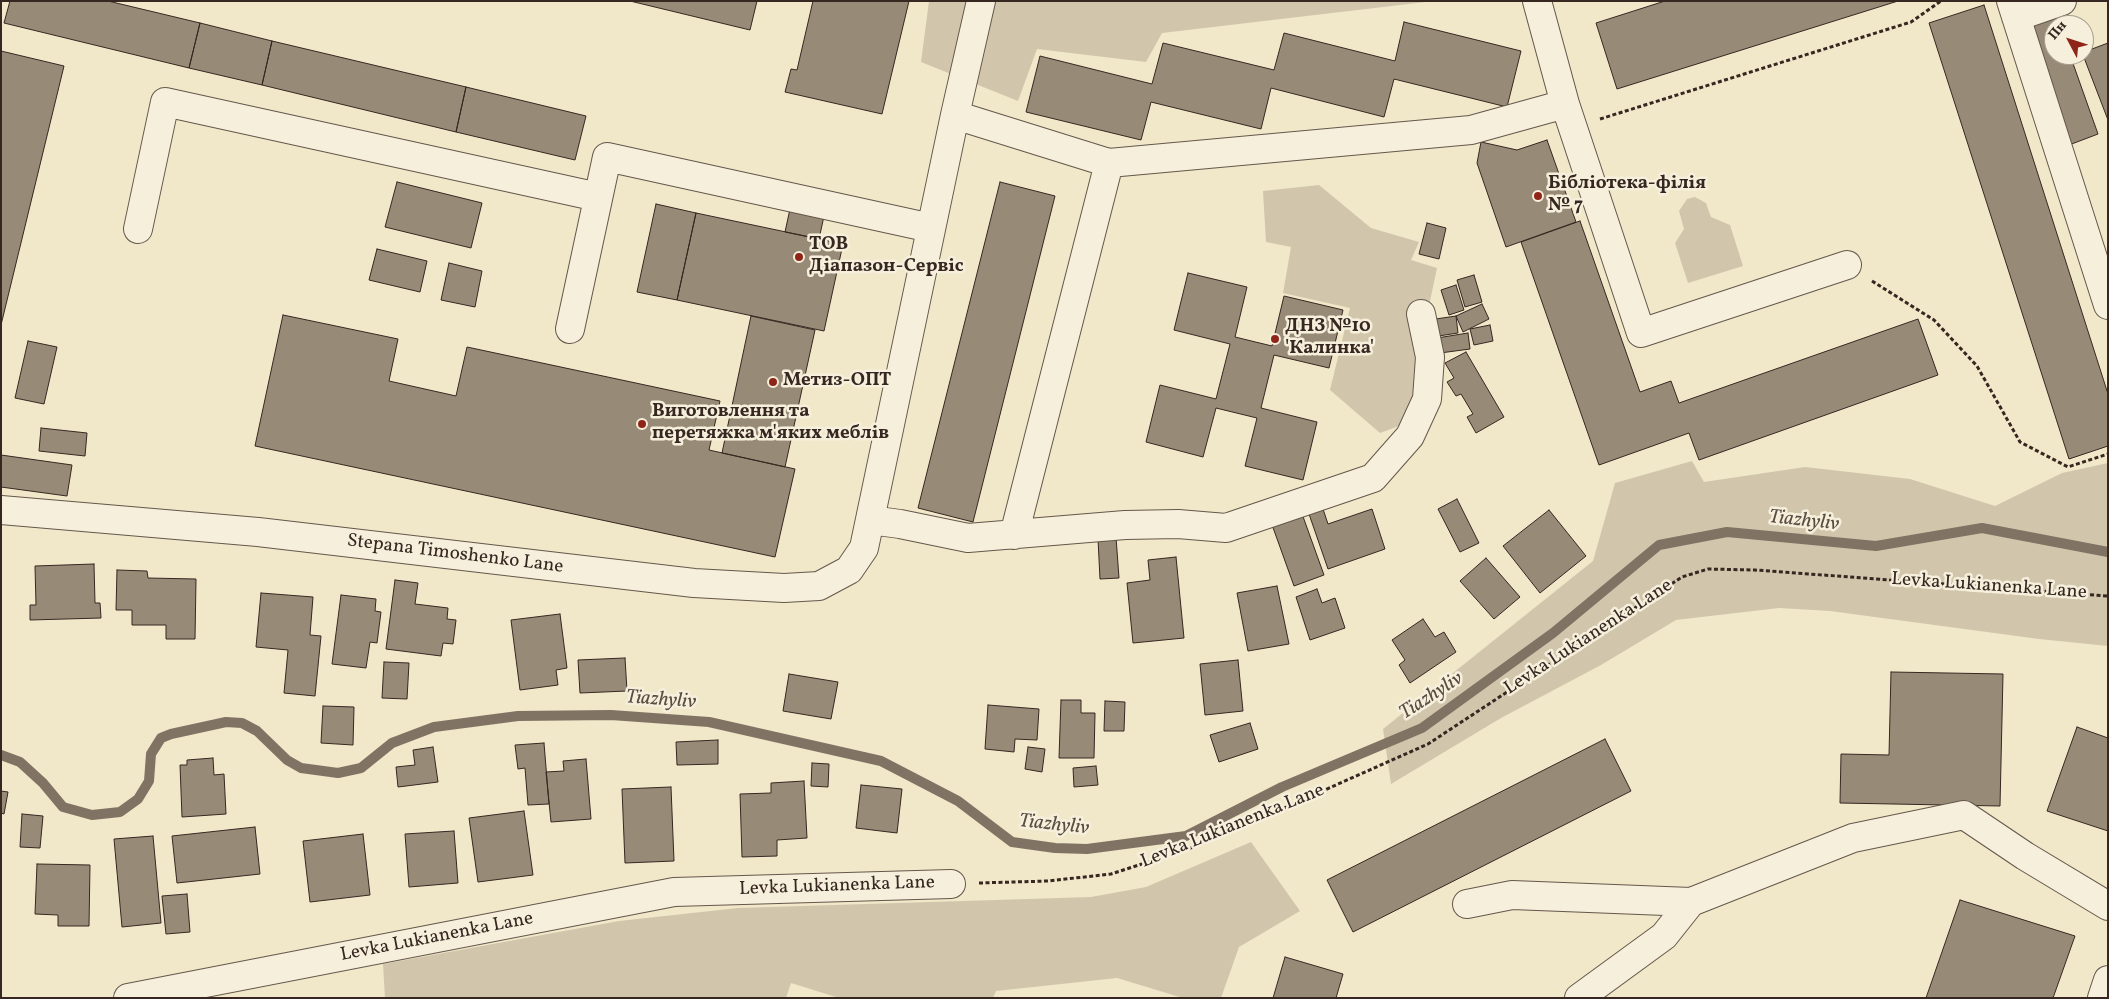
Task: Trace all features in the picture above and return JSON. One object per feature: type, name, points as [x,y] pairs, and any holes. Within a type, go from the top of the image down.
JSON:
[{"type":"street","name":"Stepana Timoshenko Lane","points":[[1,510],[258,532],[694,583],[784,588],[819,586],[849,570],[864,548],[955,115],[981,1]]},
{"type":"street","points":[[1537,1],[1569,116],[1640,333],[1847,265]]},
{"type":"street","points":[[2062,1],[2013,9],[2108,305]]},
{"type":"street","points":[[138,229],[165,102],[598,196]]},
{"type":"street","points":[[955,115],[1109,163],[1470,130],[1569,116]]},
{"type":"street","points":[[570,329],[606,157],[931,228]]},
{"type":"street","points":[[1014,535],[1109,163]]},
{"type":"street","points":[[870,520],[968,538],[1125,525],[1178,524],[1226,528],[1373,478],[1410,436],[1427,400],[1430,357],[1422,314]]},
{"type":"street","points":[[1467,904],[1512,895],[1691,902],[1853,838],[1964,815],[2025,856],[2108,906]]},
{"type":"street","name":"Levka Lukianenka Lane","points":[[128,998],[674,892],[951,884]]},
{"type":"street","points":[[1578,998],[1664,936],[1691,902]]},
{"type":"street","points":[[2102,998],[2108,980]]},
{"type":"path","points":[[1569,116],[1911,22],[1941,1]]},
{"type":"path","points":[[1847,265],[1934,320],[1977,366],[2020,442],[2068,467],[2108,454]]},
{"type":"path","name":"Levka Lukianenka Lane","points":[[951,884],[1048,881],[1111,874],[1188,849],[1428,744],[1682,577],[1708,568],[2108,596]]},
{"type":"shaded area","points":[[929,1],[1434,1],[1162,33],[1146,62],[1037,49],[1018,101],[921,62]]},
{"type":"shaded area","points":[[1319,185],[1371,228],[1419,242],[1411,260],[1437,268],[1426,320],[1441,382],[1407,423],[1380,433],[1330,390],[1350,308],[1283,293],[1291,247],[1266,242],[1263,191]]},
{"type":"shaded area","points":[[1695,197],[1706,203],[1711,217],[1730,225],[1743,266],[1688,283],[1675,243],[1684,229],[1679,211],[1687,199]]},
{"type":"shaded area","points":[[1692,461],[1704,482],[1805,467],[1910,479],[1995,506],[2062,473],[2108,463],[2108,646],[2039,639],[1830,611],[1779,608],[1676,620],[1601,665],[1501,718],[1391,784],[1383,729],[1593,561],[1615,483]]},
{"type":"shaded area","points":[[1251,842],[1300,911],[1239,947],[1221,998],[1183,998],[1117,978],[996,991],[993,998],[839,998],[791,983],[786,998],[385,998],[383,964],[619,921],[738,908],[1091,897],[1146,887]]},
{"type":"building","points":[[10,1],[108,1],[200,23],[189,68],[4,23]]},
{"type":"building","points":[[630,1],[757,1],[750,30]]},
{"type":"building","points":[[813,1],[909,1],[882,114],[785,92],[791,69],[797,70]]},
{"type":"building","points":[[1665,1],[1898,1],[1617,89],[1596,23]]},
{"type":"building","points":[[1984,5],[2108,394],[2108,446],[2069,459],[1929,23]]},
{"type":"building","points":[[2044,19],[2044,65],[2074,65],[2098,134],[2069,145],[2027,25]]},
{"type":"building","points":[[1404,22],[1521,51],[1507,107],[1394,79],[1384,117],[1271,88],[1261,129],[1151,102],[1141,140],[1026,112],[1040,56],[1152,84],[1163,43],[1274,70],[1284,33],[1395,61]]},
{"type":"building","points":[[200,23],[272,41],[262,85],[189,68]]},
{"type":"building","points":[[272,41],[466,87],[456,132],[262,85]]},
{"type":"building","points":[[2108,43],[2108,120],[2087,65],[2094,65],[2094,48]]},
{"type":"building","points":[[1,51],[64,66],[1,325]]},
{"type":"building","points":[[466,87],[586,116],[575,160],[456,132]]},
{"type":"building","points":[[1547,140],[1576,222],[1506,247],[1477,163],[1481,142],[1517,150]]},
{"type":"building","points":[[397,182],[482,203],[471,248],[385,227]]},
{"type":"building","points":[[1000,182],[1055,196],[973,522],[918,508]]},
{"type":"building","points":[[656,204],[696,213],[677,300],[637,292]]},
{"type":"building","points":[[790,209],[824,216],[819,239],[785,232]]},
{"type":"building","points":[[696,213],[843,244],[824,331],[677,300]]},
{"type":"building","points":[[1580,221],[1640,392],[1671,381],[1679,403],[1918,319],[1938,375],[1699,460],[1689,433],[1599,465],[1521,242]]},
{"type":"building","points":[[1427,223],[1446,228],[1439,259],[1419,254]]},
{"type":"building","points":[[377,249],[427,261],[420,292],[369,280]]},
{"type":"building","points":[[449,263],[482,271],[475,307],[441,300]]},
{"type":"building","points":[[1188,273],[1247,287],[1235,337],[1272,346],[1284,296],[1343,310],[1329,368],[1274,355],[1261,408],[1317,422],[1303,480],[1245,466],[1257,418],[1216,408],[1203,457],[1146,442],[1160,385],[1216,399],[1230,344],[1174,330]]},
{"type":"building","points":[[1474,275],[1482,302],[1465,307],[1457,280]]},
{"type":"building","points":[[1456,285],[1464,310],[1449,315],[1441,290]]},
{"type":"building","points":[[1482,304],[1489,319],[1463,332],[1456,316]]},
{"type":"building","points":[[283,315],[398,339],[389,381],[456,396],[467,347],[720,401],[709,450],[795,469],[775,557],[255,446]]},
{"type":"building","points":[[751,316],[815,330],[785,467],[722,453]]},
{"type":"building","points":[[1456,316],[1458,333],[1432,337],[1429,320]]},
{"type":"building","points":[[1490,325],[1493,341],[1474,345],[1470,329]]},
{"type":"building","points":[[1468,333],[1470,349],[1440,353],[1437,338]]},
{"type":"building","points":[[28,341],[57,347],[44,404],[15,398]]},
{"type":"building","points":[[1466,352],[1504,417],[1476,433],[1467,417],[1473,414],[1461,394],[1456,396],[1447,382],[1454,378],[1445,363]]},
{"type":"building","points":[[41,428],[87,433],[85,456],[39,451]]},
{"type":"building","points":[[1,455],[72,465],[67,496],[1,487]]},
{"type":"building","points":[[1457,499],[1479,543],[1460,552],[1438,509]]},
{"type":"building","points":[[1323,509],[1328,524],[1372,509],[1385,549],[1328,569],[1309,514]]},
{"type":"building","points":[[1549,510],[1586,556],[1540,593],[1503,546]]},
{"type":"building","points":[[1301,511],[1324,575],[1294,586],[1271,522]]},
{"type":"building","points":[[1116,537],[1119,578],[1100,579],[1098,539]]},
{"type":"building","points":[[1176,557],[1184,638],[1133,643],[1127,583],[1150,580],[1148,560]]},
{"type":"building","points":[[1486,558],[1520,597],[1494,619],[1460,581]]},
{"type":"building","points":[[94,564],[95,603],[100,603],[101,618],[30,620],[30,605],[36,605],[35,566]]},
{"type":"building","points":[[117,570],[147,571],[148,578],[196,579],[195,639],[166,639],[166,625],[132,625],[132,610],[116,610]]},
{"type":"building","points":[[395,580],[418,583],[415,604],[448,608],[447,619],[456,620],[453,644],[443,643],[441,656],[386,649]]},
{"type":"building","points":[[1277,586],[1289,644],[1248,651],[1237,593]]},
{"type":"building","points":[[1317,589],[1322,603],[1335,598],[1345,628],[1310,640],[1296,597]]},
{"type":"building","points":[[261,593],[313,597],[310,635],[321,636],[315,696],[284,693],[288,650],[256,647]]},
{"type":"building","points":[[341,595],[376,599],[375,611],[381,612],[377,643],[370,642],[366,668],[332,664]]},
{"type":"building","points":[[560,614],[567,668],[556,670],[558,685],[520,690],[511,620]]},
{"type":"building","points":[[1423,619],[1435,637],[1444,632],[1456,652],[1410,683],[1399,665],[1405,660],[1392,640]]},
{"type":"building","points":[[625,658],[627,691],[580,693],[578,660]]},
{"type":"building","points":[[1238,660],[1243,711],[1205,715],[1200,664]]},
{"type":"building","points":[[384,662],[409,663],[407,699],[382,698]]},
{"type":"building","points":[[1891,672],[2003,674],[2000,806],[1840,803],[1841,754],[1889,755]]},
{"type":"building","points":[[789,674],[838,682],[831,719],[783,711]]},
{"type":"building","points":[[1061,700],[1081,700],[1081,713],[1095,713],[1094,758],[1059,758]]},
{"type":"building","points":[[1105,701],[1125,702],[1124,731],[1104,731]]},
{"type":"building","points":[[988,705],[1039,709],[1037,740],[1015,739],[1014,752],[985,749]]},
{"type":"building","points":[[323,706],[354,707],[353,745],[321,743]]},
{"type":"building","points":[[1250,723],[1258,749],[1219,762],[1210,735]]},
{"type":"building","points":[[2077,727],[2108,738],[2108,831],[2047,811]]},
{"type":"building","points":[[1605,739],[1631,791],[1353,932],[1327,880]]},
{"type":"building","points":[[718,740],[718,764],[677,765],[676,742]]},
{"type":"building","points":[[544,743],[549,804],[528,805],[525,768],[518,769],[515,745]]},
{"type":"building","points":[[433,747],[438,782],[398,787],[396,767],[415,765],[413,750]]},
{"type":"building","points":[[1028,747],[1045,749],[1042,772],[1025,769]]},
{"type":"building","points":[[213,758],[214,775],[224,774],[226,814],[182,817],[180,765],[187,765],[187,760]]},
{"type":"building","points":[[586,759],[591,819],[551,822],[546,772],[564,771],[563,761]]},
{"type":"building","points":[[812,763],[829,764],[828,787],[811,786]]},
{"type":"building","points":[[1096,766],[1098,785],[1074,787],[1073,768]]},
{"type":"building","points":[[804,781],[807,838],[777,840],[777,856],[742,857],[740,794],[771,793],[771,783]]},
{"type":"building","points":[[861,785],[902,789],[897,833],[856,828]]},
{"type":"building","points":[[671,787],[674,861],[625,863],[622,789]]},
{"type":"building","points":[[1,791],[8,792],[4,814],[1,813]]},
{"type":"building","points":[[524,811],[533,875],[478,882],[469,818]]},
{"type":"building","points":[[22,814],[43,816],[40,848],[20,847]]},
{"type":"building","points":[[255,827],[260,874],[177,883],[172,836]]},
{"type":"building","points":[[454,831],[458,883],[409,887],[405,834]]},
{"type":"building","points":[[363,834],[370,895],[310,902],[303,841]]},
{"type":"building","points":[[153,836],[161,923],[122,927],[114,839]]},
{"type":"building","points":[[37,864],[90,865],[89,926],[58,926],[58,915],[35,914]]},
{"type":"building","points":[[187,894],[190,932],[166,934],[162,896]]},
{"type":"building","points":[[1960,900],[2075,936],[2053,998],[1926,998]]},
{"type":"building","points":[[1285,957],[1343,974],[1336,998],[1273,998]]},
{"type":"waterway","name":"Tiazhyliv","points":[[1,755],[20,762],[43,783],[63,807],[92,815],[120,812],[138,799],[149,781],[151,754],[161,738],[226,722],[242,723],[257,731],[287,760],[301,768],[338,773],[361,768],[392,743],[434,727],[518,716],[611,715],[709,722],[881,761],[958,801],[1012,842],[1055,848],[1087,849],[1186,836],[1282,787],[1422,728],[1553,633],[1659,545],[1727,532],[1876,546],[1982,528],[2108,552]]},
{"type":"place","name":"Бібліотека-філія № 7","points":[[1538,196]]},
{"type":"place","name":"ТОВ Діапазон-Сервіс","points":[[799,257]]},
{"type":"place","name":"ДНЗ №10 'Калинка'","points":[[1275,339]]},
{"type":"place","name":"Метиз-ОПТ","points":[[773,382]]},
{"type":"place","name":"Виготовлення та перетяжка м'яких меблів","points":[[642,424]]}]
